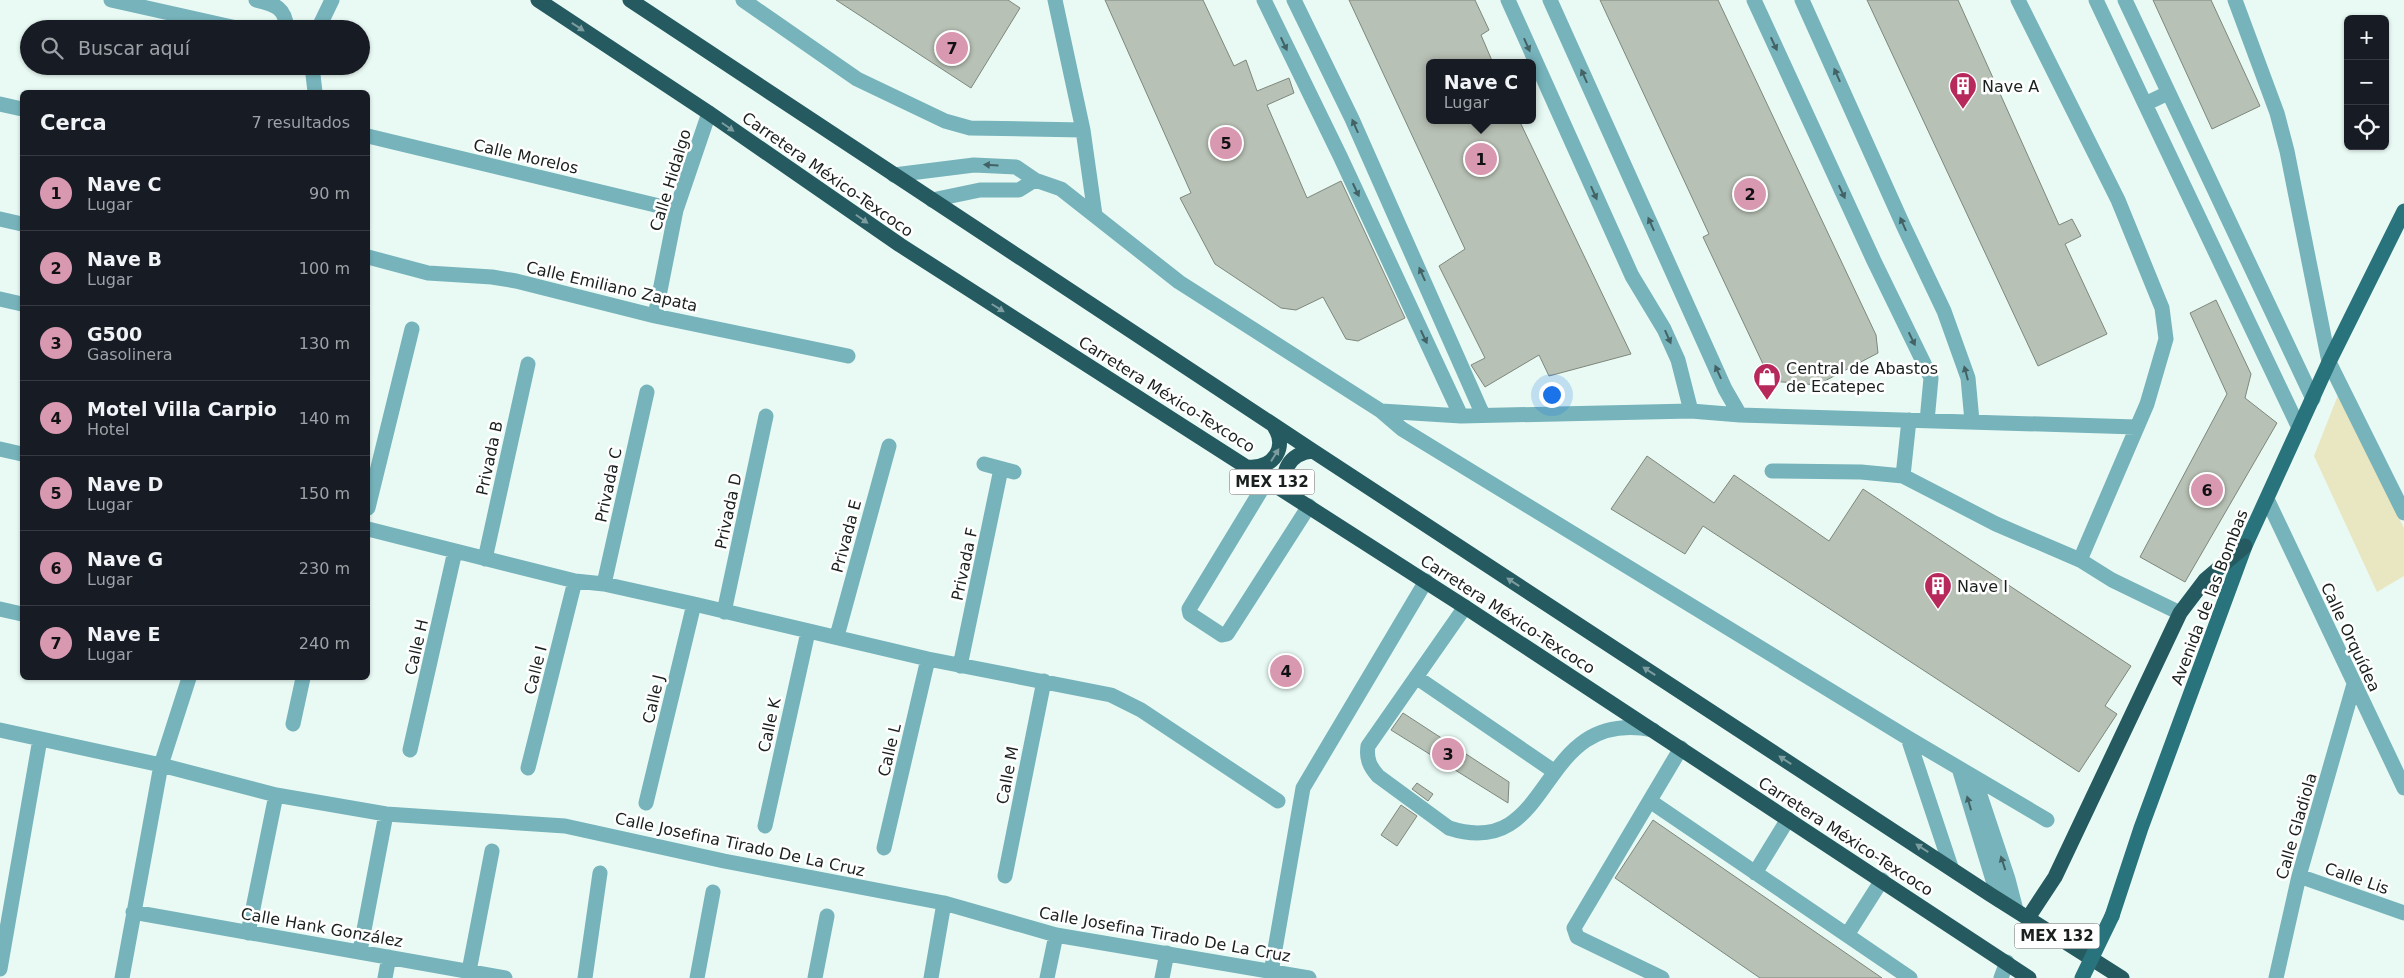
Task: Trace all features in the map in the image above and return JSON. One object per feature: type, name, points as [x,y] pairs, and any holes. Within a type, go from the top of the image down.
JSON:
[{"type":"highway","name":"Carretera México-Texcoco","points":[[538,0],[709,113],[900,245],[1268,479],[2006,962]]},
{"type":"highway","name":"Carretera México-Texcoco","points":[[630,0],[1274,426],[1951,867],[1995,898]]},
{"type":"highway","points":[[1248,467],[1264,466],[1276,456],[1280,440],[1274,426]]},
{"type":"highway","points":[[1291,494],[1285,480],[1287,465],[1298,454],[1313,451]]},
{"type":"highway","points":[[2022,914],[2055,877],[2180,613],[2205,580],[2245,546]]},
{"type":"highway","name":"MEX 132","points":[[1995,898],[2122,978]]},
{"type":"highway","name":"MEX 132","points":[[2006,962],[2028,978]]},
{"type":"main road","name":"Avenida de las Bombas","points":[[2082,978],[2112,916],[2141,828],[2245,546],[2329,362],[2404,211]]},
{"type":"street","points":[[112,0],[201,20]]},
{"type":"street","points":[[256,0],[277,6],[286,16],[286,20]]},
{"type":"street","points":[[322,20],[332,0]]},
{"type":"street","points":[[743,0],[856,79],[945,121],[970,128],[1083,130]]},
{"type":"street","points":[[1055,0],[1083,130],[1095,215]]},
{"type":"street","points":[[1264,0],[1340,156],[1461,416]]},
{"type":"street","points":[[1294,0],[1360,136],[1483,415]]},
{"type":"street","points":[[1508,0],[1535,59]]},
{"type":"street","points":[[1550,0],[1725,389],[1740,415]]},
{"type":"street","points":[[1754,0],[1874,261],[1931,378],[1928,421]]},
{"type":"street","points":[[1802,0],[1944,311],[1968,378],[1972,421]]},
{"type":"street","points":[[2018,0],[2118,200],[2162,308],[2166,339],[2152,388],[2080,560]]},
{"type":"street","points":[[2096,0],[2299,428]]},
{"type":"street","points":[[2125,0],[2313,399]]},
{"type":"street","points":[[2235,0],[2282,132],[2329,362],[2403,506]]},
{"type":"street","points":[[1536,62],[1632,276],[1668,337],[1678,360],[1691,411]]},
{"type":"street","points":[[313,75],[314,90]]},
{"type":"street","points":[[2145,104],[2168,93]]},
{"type":"street","points":[[0,104],[20,109]]},
{"type":"street","name":"Calle Hidalgo","points":[[655,316],[676,210],[709,113]]},
{"type":"street","name":"Calle Morelos","points":[[370,136],[676,210]]},
{"type":"street","points":[[894,175],[974,164],[1016,166],[1035,180],[1061,189],[1179,282],[1381,411],[1410,434],[1908,738],[2047,820]]},
{"type":"street","points":[[932,200],[971,191],[1019,190],[1035,180]]},
{"type":"street","points":[[0,219],[20,224]]},
{"type":"street","name":"Calle Emiliano Zapata","points":[[370,258],[428,273],[492,277],[516,281],[655,316],[848,356]]},
{"type":"street","points":[[0,299],[20,304]]},
{"type":"street","points":[[370,500],[412,329]]},
{"type":"street","name":"Privada B","points":[[484,559],[528,364]]},
{"type":"street","name":"Privada C","points":[[604,584],[647,392]]},
{"type":"street","points":[[1381,411],[1461,416],[1691,411],[1740,415],[2136,427]]},
{"type":"street","name":"Privada D","points":[[724,612],[766,416]]},
{"type":"street","points":[[1903,476],[1909,420]]},
{"type":"street","name":"Privada E","points":[[837,636],[890,446]]},
{"type":"street","points":[[0,449],[20,454]]},
{"type":"street","name":"Privada F","points":[[960,666],[1008,471],[984,464]]},
{"type":"street","points":[[1772,471],[1862,472],[1903,476],[1996,524],[2080,560],[2112,580],[2180,613]]},
{"type":"street","points":[[1268,479],[1189,609],[1190,614],[1214,630],[1222,635],[1226,634],[1309,506]]},
{"type":"street","name":"Calle Orquídea","points":[[2268,499],[2404,788]]},
{"type":"street","points":[[370,530],[575,581],[604,584],[808,632],[837,636],[928,659],[1111,695],[1125,701],[1278,801]]},
{"type":"street","name":"Calle H","points":[[410,750],[455,551]]},
{"type":"street","name":"Calle I","points":[[528,768],[575,581]]},
{"type":"street","points":[[1270,974],[1303,788],[1426,582]]},
{"type":"street","name":"Calle J","points":[[646,802],[694,604]]},
{"type":"street","points":[[1465,607],[1368,746],[1368,759],[1378,776],[1449,828],[1474,833],[1499,830],[1511,824],[1530,808],[1569,753],[1592,735],[1617,727],[1653,730]]},
{"type":"street","points":[[0,609],[20,614]]},
{"type":"street","name":"Calle K","points":[[765,826],[808,632]]},
{"type":"street","name":"Calle L","points":[[884,848],[928,659]]},
{"type":"street","points":[[1416,677],[1555,772]]},
{"type":"street","points":[[122,978],[161,765],[188,680]]},
{"type":"street","points":[[293,724],[303,680]]},
{"type":"street","name":"Calle M","points":[[1005,876],[1044,681]]},
{"type":"street","name":"Calle Gladiola","points":[[2276,978],[2299,876],[2354,684]]},
{"type":"street","name":"Calle Josefina Tirado De La Cruz","points":[[0,730],[161,765],[276,795],[386,814],[565,826],[724,861],[944,903],[1056,935],[1167,953],[1270,974],[1309,978]]},
{"type":"street","points":[[0,969],[40,738]]},
{"type":"street","points":[[1908,738],[1951,867]]},
{"type":"street","points":[[1662,978],[1578,937],[1574,933],[1574,928],[1681,748]]},
{"type":"street","points":[[1959,768],[1995,898]]},
{"type":"street","points":[[1974,777],[2008,879],[2022,914]]},
{"type":"street","points":[[248,933],[276,795]]},
{"type":"street","points":[[1650,801],[1910,978]]},
{"type":"street","points":[[360,951],[386,814]]},
{"type":"street","points":[[1755,873],[1788,819]]},
{"type":"street","points":[[469,971],[492,851]]},
{"type":"street","points":[[585,978],[600,873]]},
{"type":"street","name":"Calle Lis","points":[[2299,876],[2404,913]]},
{"type":"street","points":[[1847,935],[1882,880]]},
{"type":"street","points":[[697,978],[713,892]]},
{"type":"street","points":[[931,978],[944,903]]},
{"type":"street","name":"Calle Hank González","points":[[133,912],[505,978]]},
{"type":"street","points":[[815,978],[827,916]]},
{"type":"street","points":[[1047,978],[1056,935]]},
{"type":"street","points":[[1162,978],[1167,953]]},
{"type":"street","points":[[385,978],[389,957]]},
{"type":"street","points":[[2001,978],[2006,962]]},
{"type":"shaded area","points":[[2338,395],[2404,528],[2404,576],[2377,592],[2314,456]]},
{"type":"building","points":[[836,0],[1008,0],[1020,8],[971,88]]},
{"type":"building","points":[[1105,0],[1203,0],[1234,66],[1246,60],[1257,91],[1289,78],[1294,93],[1267,105],[1307,198],[1341,181],[1405,318],[1358,341],[1346,339],[1323,297],[1296,310],[1281,308],[1215,264],[1180,198],[1191,193]]},
{"type":"building","points":[[1349,0],[1475,0],[1489,30],[1481,35],[1491,59],[1426,59],[1426,124],[1521,124],[1631,354],[1549,376],[1539,355],[1485,387],[1471,365],[1485,358],[1439,266],[1465,249]]},
{"type":"building","points":[[1600,0],[1718,0],[1876,335],[1878,353],[1817,385],[1771,381],[1703,237],[1709,234]]},
{"type":"building","name":"Nave A","points":[[1867,0],[1958,0],[2059,225],[2072,219],[2081,236],[2065,244],[2107,334],[2038,366]]},
{"type":"building","points":[[2153,0],[2211,0],[2260,106],[2212,129]]},
{"type":"building","points":[[2216,300],[2251,374],[2245,398],[2277,423],[2185,582],[2140,557],[2227,394],[2190,313]]},
{"type":"building","name":"Nave I","points":[[1647,456],[1714,503],[1734,475],[1829,541],[1863,489],[2131,666],[2105,706],[2117,714],[2079,772],[1703,526],[1685,554],[1611,509]]},
{"type":"building","points":[[1403,713],[1509,782],[1508,803],[1391,730]]},
{"type":"building","points":[[1417,783],[1433,794],[1428,801],[1412,789]]},
{"type":"building","points":[[1401,805],[1417,816],[1397,846],[1381,835]]},
{"type":"building","points":[[1653,820],[1882,978],[1760,978],[1615,878]]},
{"type":"place","name":"Nave E","points":[[952,48]]},
{"type":"place","name":"Nave A","points":[[1963,110]]},
{"type":"place","name":"Nave D","points":[[1226,143]]},
{"type":"place","name":"Nave C","points":[[1481,159]]},
{"type":"place","name":"Nave B","points":[[1750,194]]},
{"type":"place","name":"Central de Abastos de Ecatepec","points":[[1767,401]]},
{"type":"place","name":"Nave G","points":[[2207,490]]},
{"type":"place","name":"Nave I","points":[[1938,610]]},
{"type":"place","name":"Motel Villa Carpio","points":[[1286,671]]},
{"type":"place","name":"G500","points":[[1448,754]]}]
